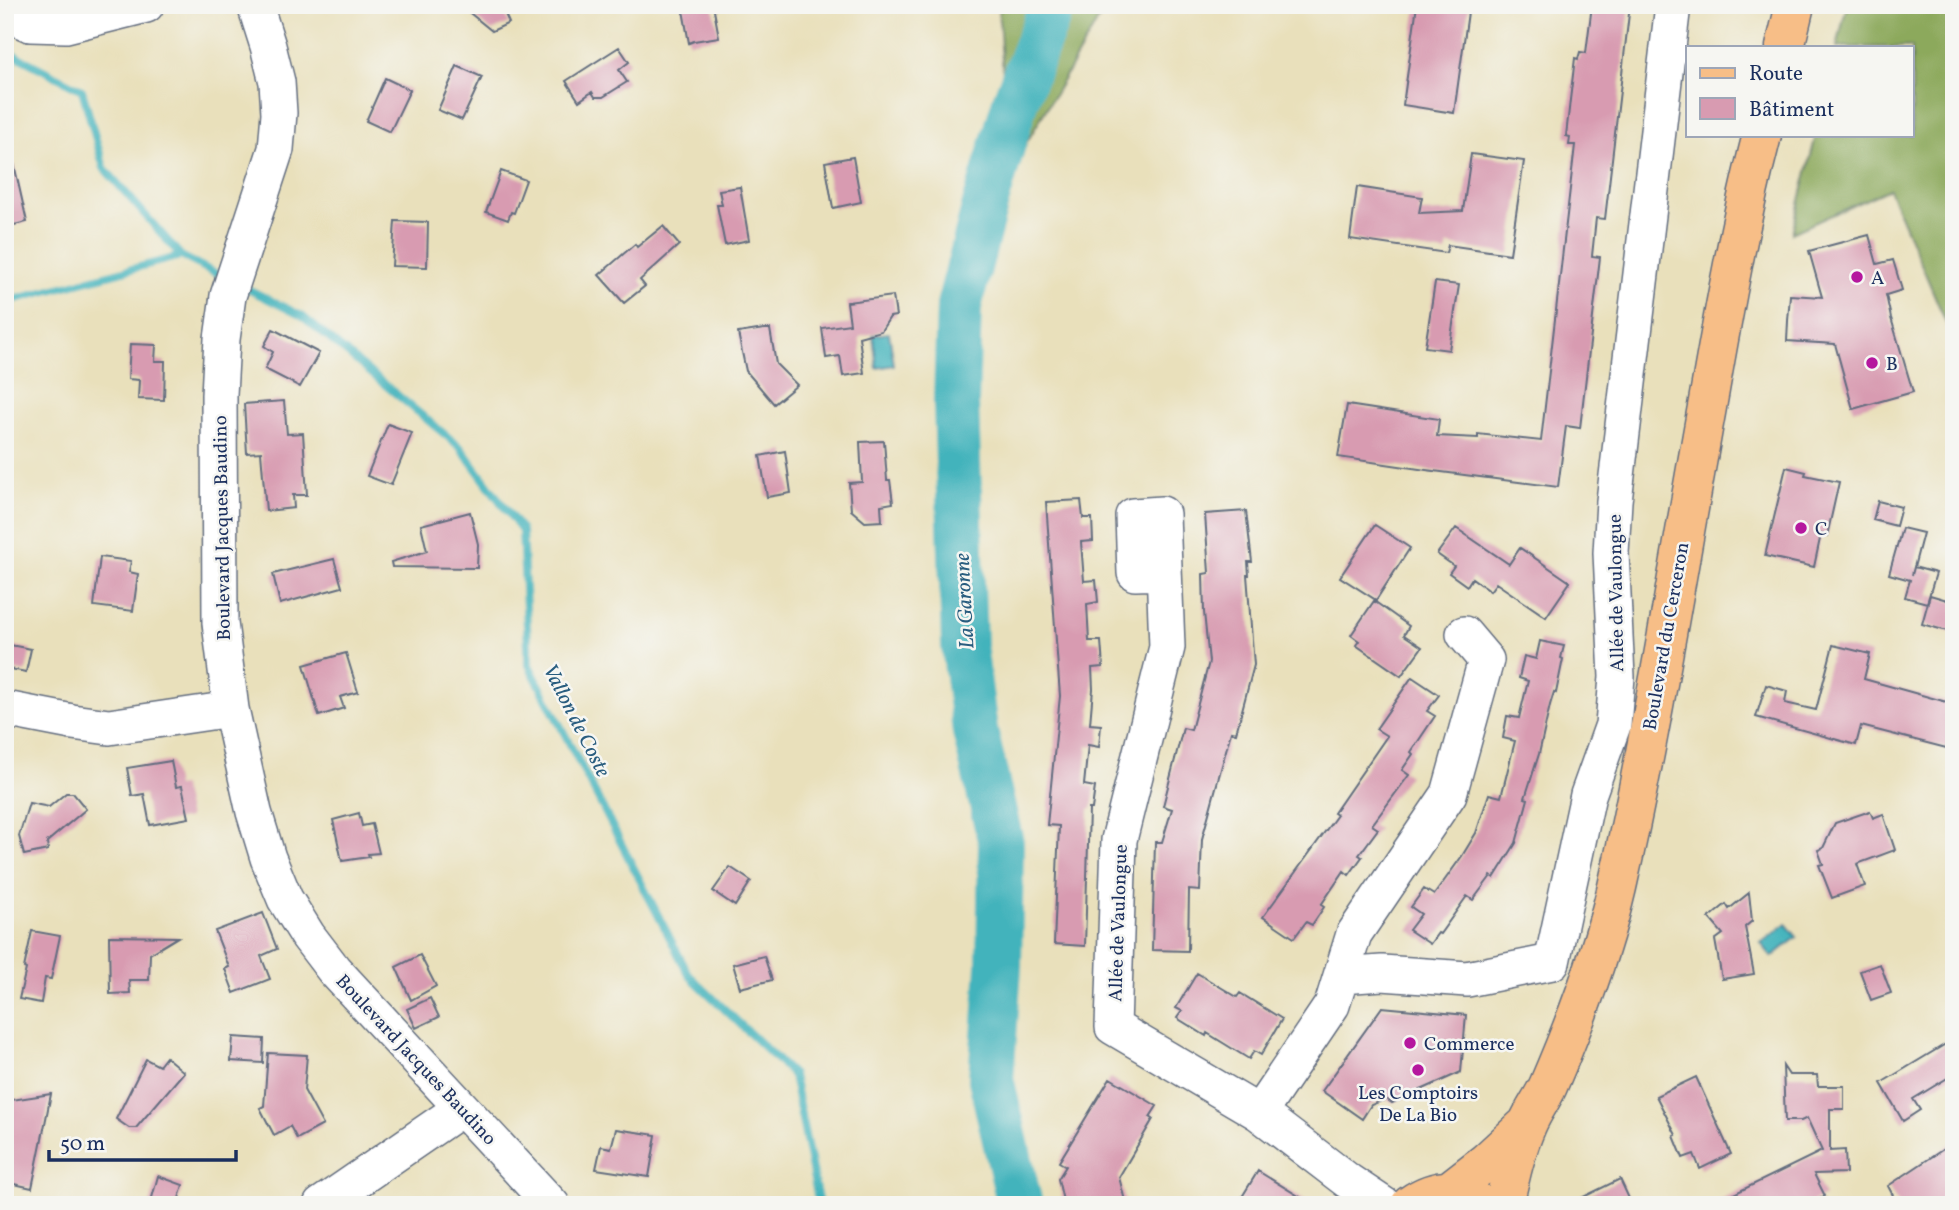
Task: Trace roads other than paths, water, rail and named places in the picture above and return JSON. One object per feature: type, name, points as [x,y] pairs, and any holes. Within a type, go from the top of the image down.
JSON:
[{"type":"main road","points":[[1784,46],[1796,5]]},
{"type":"main road","name":"Boulevard du Cerceron","points":[[1504,1205],[1527,1125],[1546,1089],[1599,955],[1616,889],[1656,691],[1738,240],[1762,136]]},
{"type":"main road","name":"Boulevard du Cerceron","points":[[1466,1198],[1486,1162],[1527,1125]]},
{"type":"main road","points":[[1410,1205],[1428,1194],[1466,1198]]},
{"type":"street","points":[[5,13],[30,24],[66,25],[146,5]]},
{"type":"street","name":"Boulevard Jacques Baudino","points":[[255,5],[277,82],[279,113],[276,149],[233,281],[222,339],[219,395],[220,623],[231,709],[254,812],[268,858],[285,899],[308,936],[334,970],[552,1205]]},
{"type":"street","name":"Allée de Vaulongue","points":[[1341,976],[1382,973],[1468,979],[1552,962],[1588,795],[1613,725],[1617,677],[1611,553],[1614,501],[1673,5]]},
{"type":"street","name":"Allée de Vaulongue","points":[[1164,572],[1167,647],[1119,840],[1113,1027],[1259,1113],[1384,1205]]},
{"type":"street","points":[[1259,1113],[1332,1005],[1354,934],[1449,794],[1486,660],[1464,634]]},
{"type":"street","points":[[5,709],[109,727],[231,709]]},
{"type":"street","points":[[321,1205],[462,1108]]},
{"type":"water","points":[[889,333],[894,365],[877,368],[873,335]]},
{"type":"water","points":[[1786,924],[1797,937],[1772,957],[1761,943]]},
{"type":"waterway","name":"La Garonne","points":[[1020,1205],[991,1079],[999,967],[1001,843],[975,731],[964,645],[956,402],[959,306],[1015,102],[1052,5]]},
{"type":"waterway","name":"Vallon de Coste","points":[[5,50],[82,90],[104,168],[181,256],[225,278]]},
{"type":"waterway","points":[[5,302],[181,256]]},
{"type":"waterway","name":"Vallon de Coste","points":[[240,285],[302,316],[460,447],[522,531],[529,665],[689,975],[793,1075],[819,1205]]},
{"type":"place","name":"A","points":[[1857,277]]},
{"type":"place","name":"B","points":[[1872,363]]},
{"type":"place","name":"C","points":[[1801,528]]},
{"type":"place","name":"Commerce","points":[[1410,1043]]},
{"type":"place","name":"Les Comptoirs De La Bio","points":[[1418,1070]]}]
